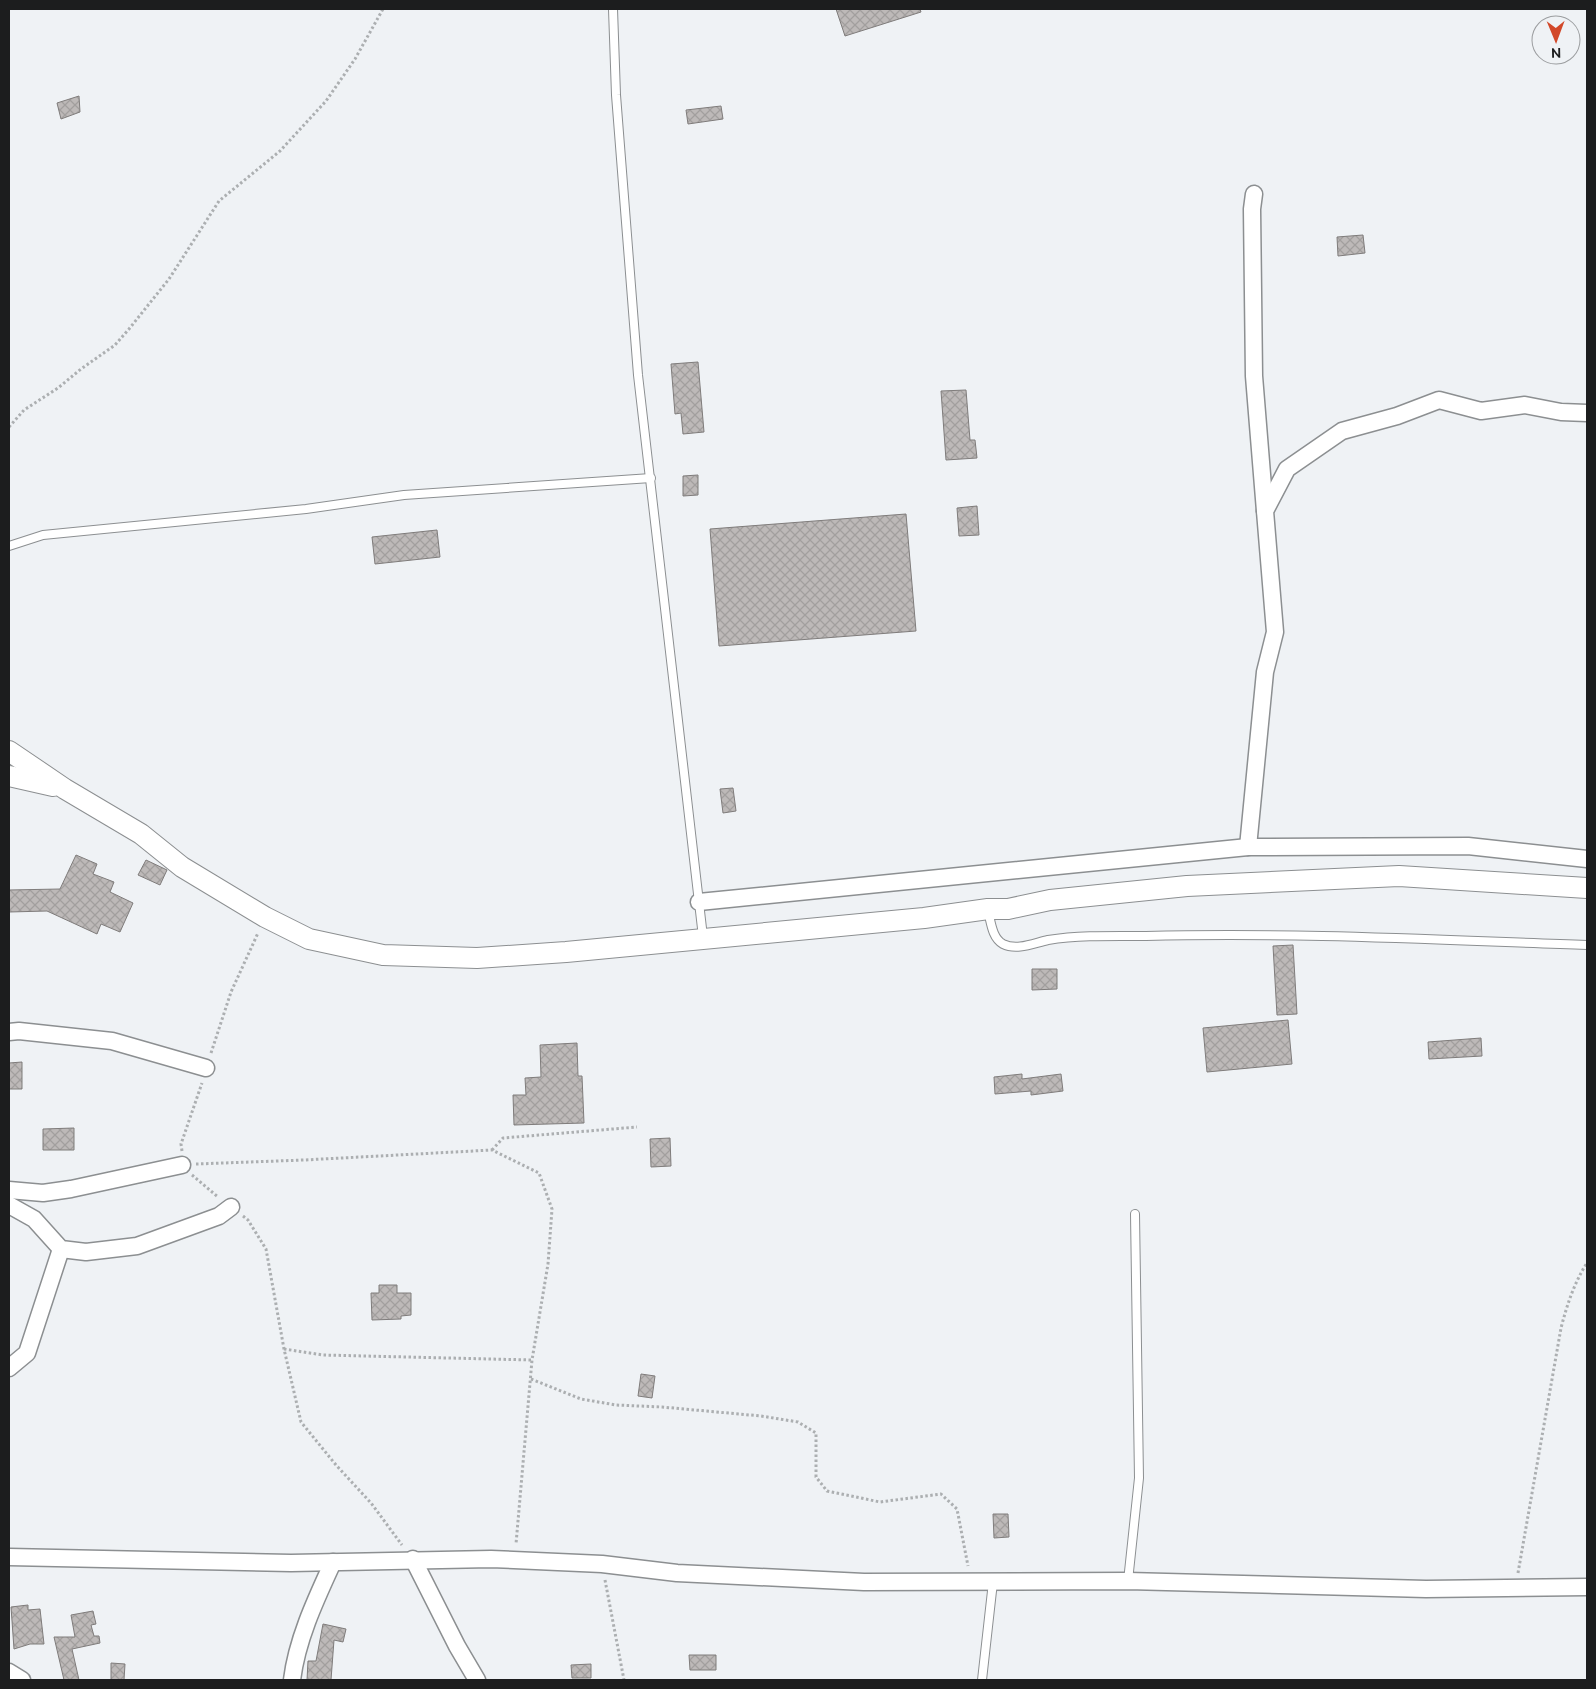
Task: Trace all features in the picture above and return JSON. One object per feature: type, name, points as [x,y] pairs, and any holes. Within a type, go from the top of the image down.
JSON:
[{"type":"street","points":[[1248,847],[1265,672],[1275,632],[1254,376],[1252,209],[1254,194]]},
{"type":"street","points":[[1264,511],[1287,469],[1342,431],[1397,416],[1439,400],[1481,411],[1525,405],[1561,412],[1587,413]]},
{"type":"street","points":[[9,751],[65,789],[141,834],[182,867],[265,917],[309,939],[384,955],[477,958],[566,952],[924,918],[988,909],[1008,909],[1050,900],[1187,886],[1399,876],[1587,888]]},
{"type":"street","points":[[9,776],[65,789]]},
{"type":"street","points":[[700,902],[1248,847],[1468,846],[1587,859]]},
{"type":"street","points":[[9,1032],[19,1031],[112,1041],[206,1068]]},
{"type":"street","points":[[9,1190],[43,1193],[71,1189],[182,1164]]},
{"type":"street","points":[[9,1205],[34,1218],[61,1249],[86,1252],[137,1246],[219,1216],[232,1207]]},
{"type":"street","points":[[9,1368],[27,1353],[61,1249]]},
{"type":"street","points":[[9,1557],[292,1563],[413,1559],[515,1559],[602,1564],[696,1574],[864,1582],[1128,1580],[1426,1589],[1587,1587]]},
{"type":"street","points":[[413,1559],[457,1646],[477,1680]]},
{"type":"street","points":[[292,1680],[294,1664],[314,1605],[333,1562]]},
{"type":"street","points":[[9,1672],[22,1680]]},
{"type":"lane","points":[[612,9],[626,238],[638,374],[703,939]]},
{"type":"lane","points":[[9,546],[43,534],[306,509],[404,495],[651,478]]},
{"type":"lane","points":[[988,909],[995,936],[1004,944],[1024,947],[1047,940],[1070,938],[1210,934],[1446,940],[1587,946]]},
{"type":"lane","points":[[1128,1580],[1139,1478],[1135,1214]]},
{"type":"lane","points":[[982,1680],[993,1582]]},
{"type":"path","points":[[9,427],[24,410],[58,388],[81,368],[115,345],[130,329],[169,279],[219,201],[280,151],[326,101],[355,59],[383,9]]},
{"type":"path","points":[[265,917],[232,992],[206,1068],[182,1144],[182,1164],[196,1180],[248,1220],[266,1249],[284,1349],[301,1422],[336,1465],[371,1502],[413,1559]]},
{"type":"path","points":[[492,1150],[503,1138],[637,1127]]},
{"type":"path","points":[[182,1164],[304,1160],[492,1150],[539,1173],[552,1210],[548,1264],[532,1360],[515,1559]]},
{"type":"path","points":[[1516,1588],[1561,1328],[1567,1305],[1580,1274],[1587,1263]]},
{"type":"path","points":[[284,1349],[323,1355],[532,1360]]},
{"type":"path","points":[[531,1379],[581,1399],[616,1405],[742,1414],[798,1422],[816,1433],[816,1477],[827,1491],[880,1502],[941,1494],[957,1509],[971,1582]]},
{"type":"path","points":[[602,1564],[624,1680]]},
{"type":"building","points":[[836,9],[920,9],[921,12],[845,36]]},
{"type":"building","points":[[79,96],[80,112],[61,119],[57,103]]},
{"type":"building","points":[[721,106],[723,119],[688,124],[686,110]]},
{"type":"building","points":[[1363,235],[1365,253],[1338,256],[1337,237]]},
{"type":"building","points":[[698,362],[704,432],[683,434],[681,413],[675,414],[671,364]]},
{"type":"building","points":[[966,390],[970,440],[975,440],[977,458],[946,460],[941,391]]},
{"type":"building","points":[[698,475],[698,495],[683,496],[683,476]]},
{"type":"building","points":[[977,506],[979,535],[959,536],[957,508]]},
{"type":"building","points":[[906,514],[916,631],[719,646],[710,529]]},
{"type":"building","points":[[437,530],[440,557],[375,564],[372,537]]},
{"type":"building","points":[[733,788],[736,811],[723,813],[720,789]]},
{"type":"building","points":[[76,855],[97,864],[93,874],[114,882],[110,892],[133,903],[120,932],[101,924],[97,934],[47,911],[9,912],[9,890],[60,889]]},
{"type":"building","points":[[146,860],[167,870],[160,885],[138,875]]},
{"type":"building","points":[[1293,945],[1297,1014],[1277,1015],[1273,946]]},
{"type":"building","points":[[1032,969],[1057,969],[1057,989],[1032,990]]},
{"type":"building","points":[[1288,1020],[1292,1064],[1207,1072],[1203,1028]]},
{"type":"building","points":[[1481,1038],[1482,1056],[1429,1059],[1428,1042]]},
{"type":"building","points":[[577,1043],[578,1076],[582,1076],[584,1123],[514,1125],[513,1095],[526,1095],[525,1078],[541,1077],[540,1045]]},
{"type":"building","points":[[22,1062],[22,1089],[9,1089],[9,1063]]},
{"type":"building","points":[[1022,1074],[1022,1079],[1061,1074],[1063,1091],[1031,1095],[1031,1091],[995,1094],[994,1077]]},
{"type":"building","points":[[74,1128],[74,1150],[43,1150],[43,1129]]},
{"type":"building","points":[[670,1138],[671,1166],[651,1167],[650,1139]]},
{"type":"building","points":[[379,1285],[397,1285],[397,1293],[411,1293],[411,1315],[401,1316],[401,1319],[372,1320],[371,1293],[379,1293]]},
{"type":"building","points":[[641,1374],[655,1376],[652,1398],[638,1396]]},
{"type":"building","points":[[993,1514],[1008,1514],[1009,1537],[994,1538]]},
{"type":"building","points":[[28,1605],[28,1610],[40,1609],[44,1644],[30,1644],[14,1649],[11,1607]]},
{"type":"building","points":[[93,1611],[96,1624],[91,1625],[94,1636],[99,1636],[100,1643],[72,1649],[79,1680],[64,1680],[54,1637],[75,1637],[71,1615]]},
{"type":"building","points":[[323,1624],[346,1629],[343,1642],[334,1640],[331,1680],[307,1680],[308,1661],[316,1661]]},
{"type":"building","points":[[689,1655],[716,1655],[716,1670],[690,1670]]},
{"type":"building","points":[[111,1663],[125,1664],[124,1680],[111,1680]]},
{"type":"building","points":[[591,1664],[591,1678],[572,1678],[571,1665]]}]
